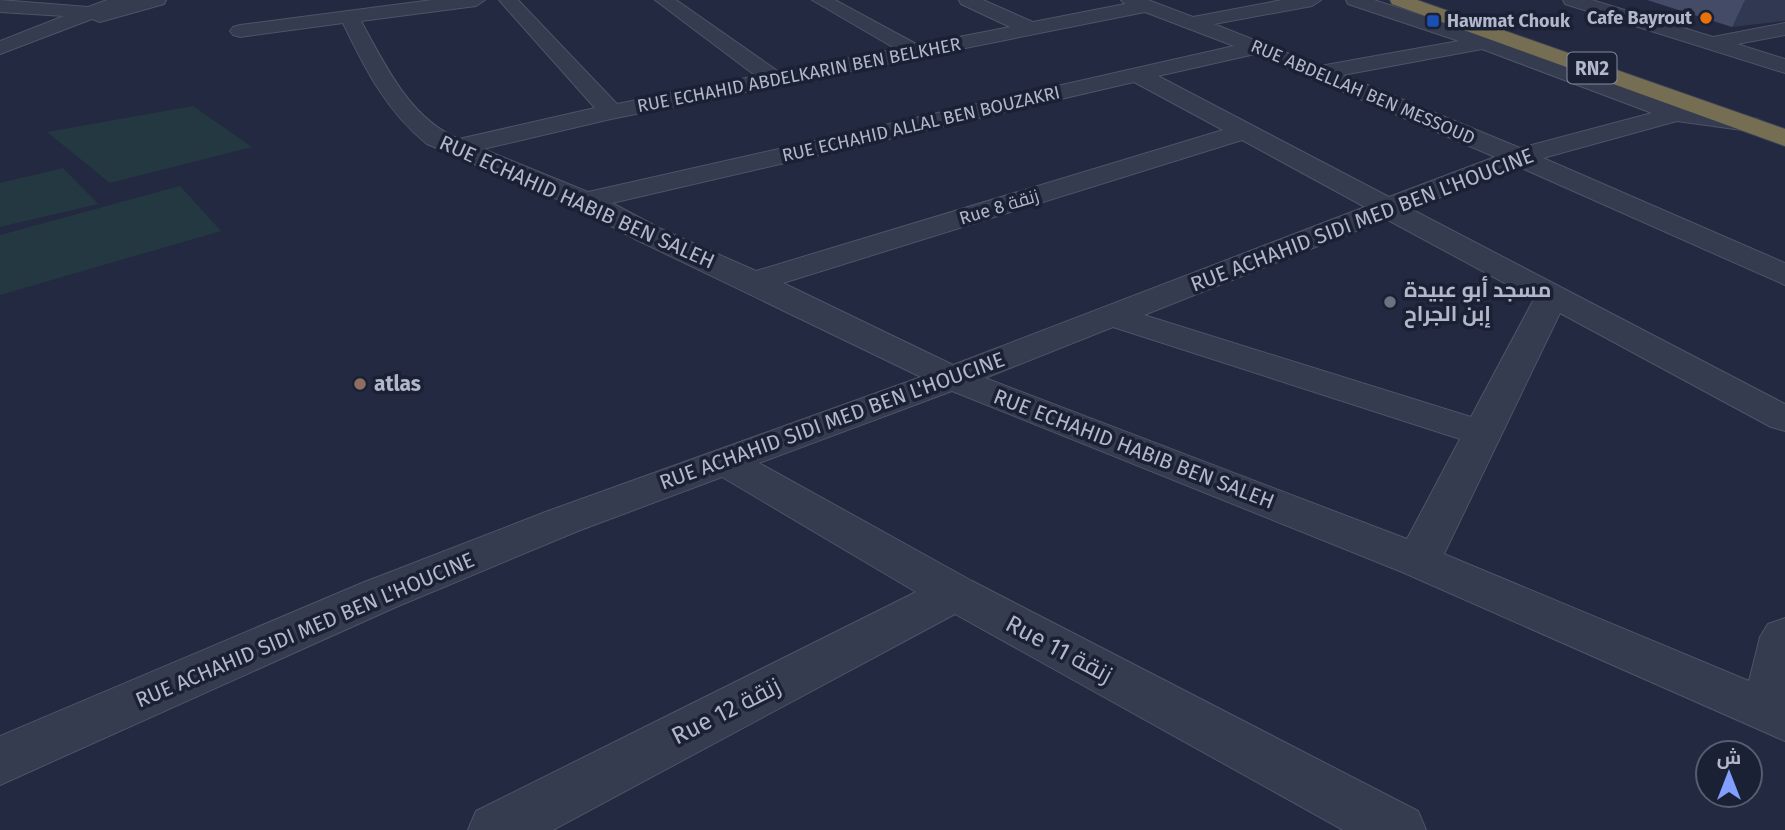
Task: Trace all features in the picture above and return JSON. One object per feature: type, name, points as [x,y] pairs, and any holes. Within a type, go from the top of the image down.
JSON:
[{"type":"highway","name":"RN2","points":[[1399,0],[1785,138]]},
{"type":"highway","points":[[1462,0],[1499,13]]},
{"type":"street","points":[[61,26],[124,0]]},
{"type":"street","points":[[0,48],[61,26],[158,0]]},
{"type":"street","points":[[240,31],[476,0]]},
{"type":"street","points":[[508,0],[611,112]]},
{"type":"street","points":[[663,0],[776,80]]},
{"type":"street","points":[[821,0],[918,53]]},
{"type":"street","points":[[968,0],[1031,29]]},
{"type":"street","points":[[1188,23],[1312,0]]},
{"type":"street","points":[[1355,0],[1484,42],[1676,114],[1749,124]]},
{"type":"street","points":[[1572,0],[1785,66]]},
{"type":"street","name":"RUE ECHAHID ABDELKARIN BEN BELKHER","points":[[454,148],[611,112],[918,53],[1138,3]]},
{"type":"street","name":"RUE ABDELLAH BEN MESSOUD","points":[[1138,3],[1257,47],[1518,157],[1785,275]]},
{"type":"street","points":[[0,6],[110,14]]},
{"type":"street","name":"RUE ECHAHID HABIB BEN SALEH","points":[[350,18],[377,71],[420,128],[454,148],[586,201],[648,234],[952,378],[1418,561],[1776,715]]},
{"type":"street","points":[[1712,43],[1785,29]]},
{"type":"street","points":[[1317,74],[1484,42]]},
{"type":"street","name":"RUE ECHAHID ALLAL BEN BOUZAKRI","points":[[586,201],[1257,47]]},
{"type":"street","points":[[1138,75],[1785,418]]},
{"type":"street","name":"RUE ACHAHID SIDI MED BEN L'HOUCINE","points":[[0,761],[379,596],[563,521],[952,378],[1518,157],[1676,114]]},
{"type":"street","name":"Rue 8 زنقة","points":[[754,282],[1243,132]]},
{"type":"street","points":[[1418,561],[1552,295]]},
{"type":"street","points":[[1112,316],[1482,433]]},
{"type":"street","name":"Rue 11 زنقة","points":[[724,461],[1365,824]]},
{"type":"street","name":"Rue 12 زنقة","points":[[497,830],[955,593]]},
{"type":"street","points":[[1776,715],[1785,637]]},
{"type":"shaded area","points":[[193,106],[252,147],[110,183],[47,132]]},
{"type":"shaded area","points":[[63,168],[98,204],[0,227],[0,183]]},
{"type":"shaded area","points":[[180,186],[221,231],[0,295],[0,235]]},
{"type":"place","name":"Cafe Bayrout","points":[[1706,18]]},
{"type":"place","name":"Hawmat Chouk","points":[[1433,21]]},
{"type":"place","name":"مسجد أبو عبيدة إبن الجراح","points":[[1390,302]]},
{"type":"place","name":"atlas","points":[[360,384]]}]
